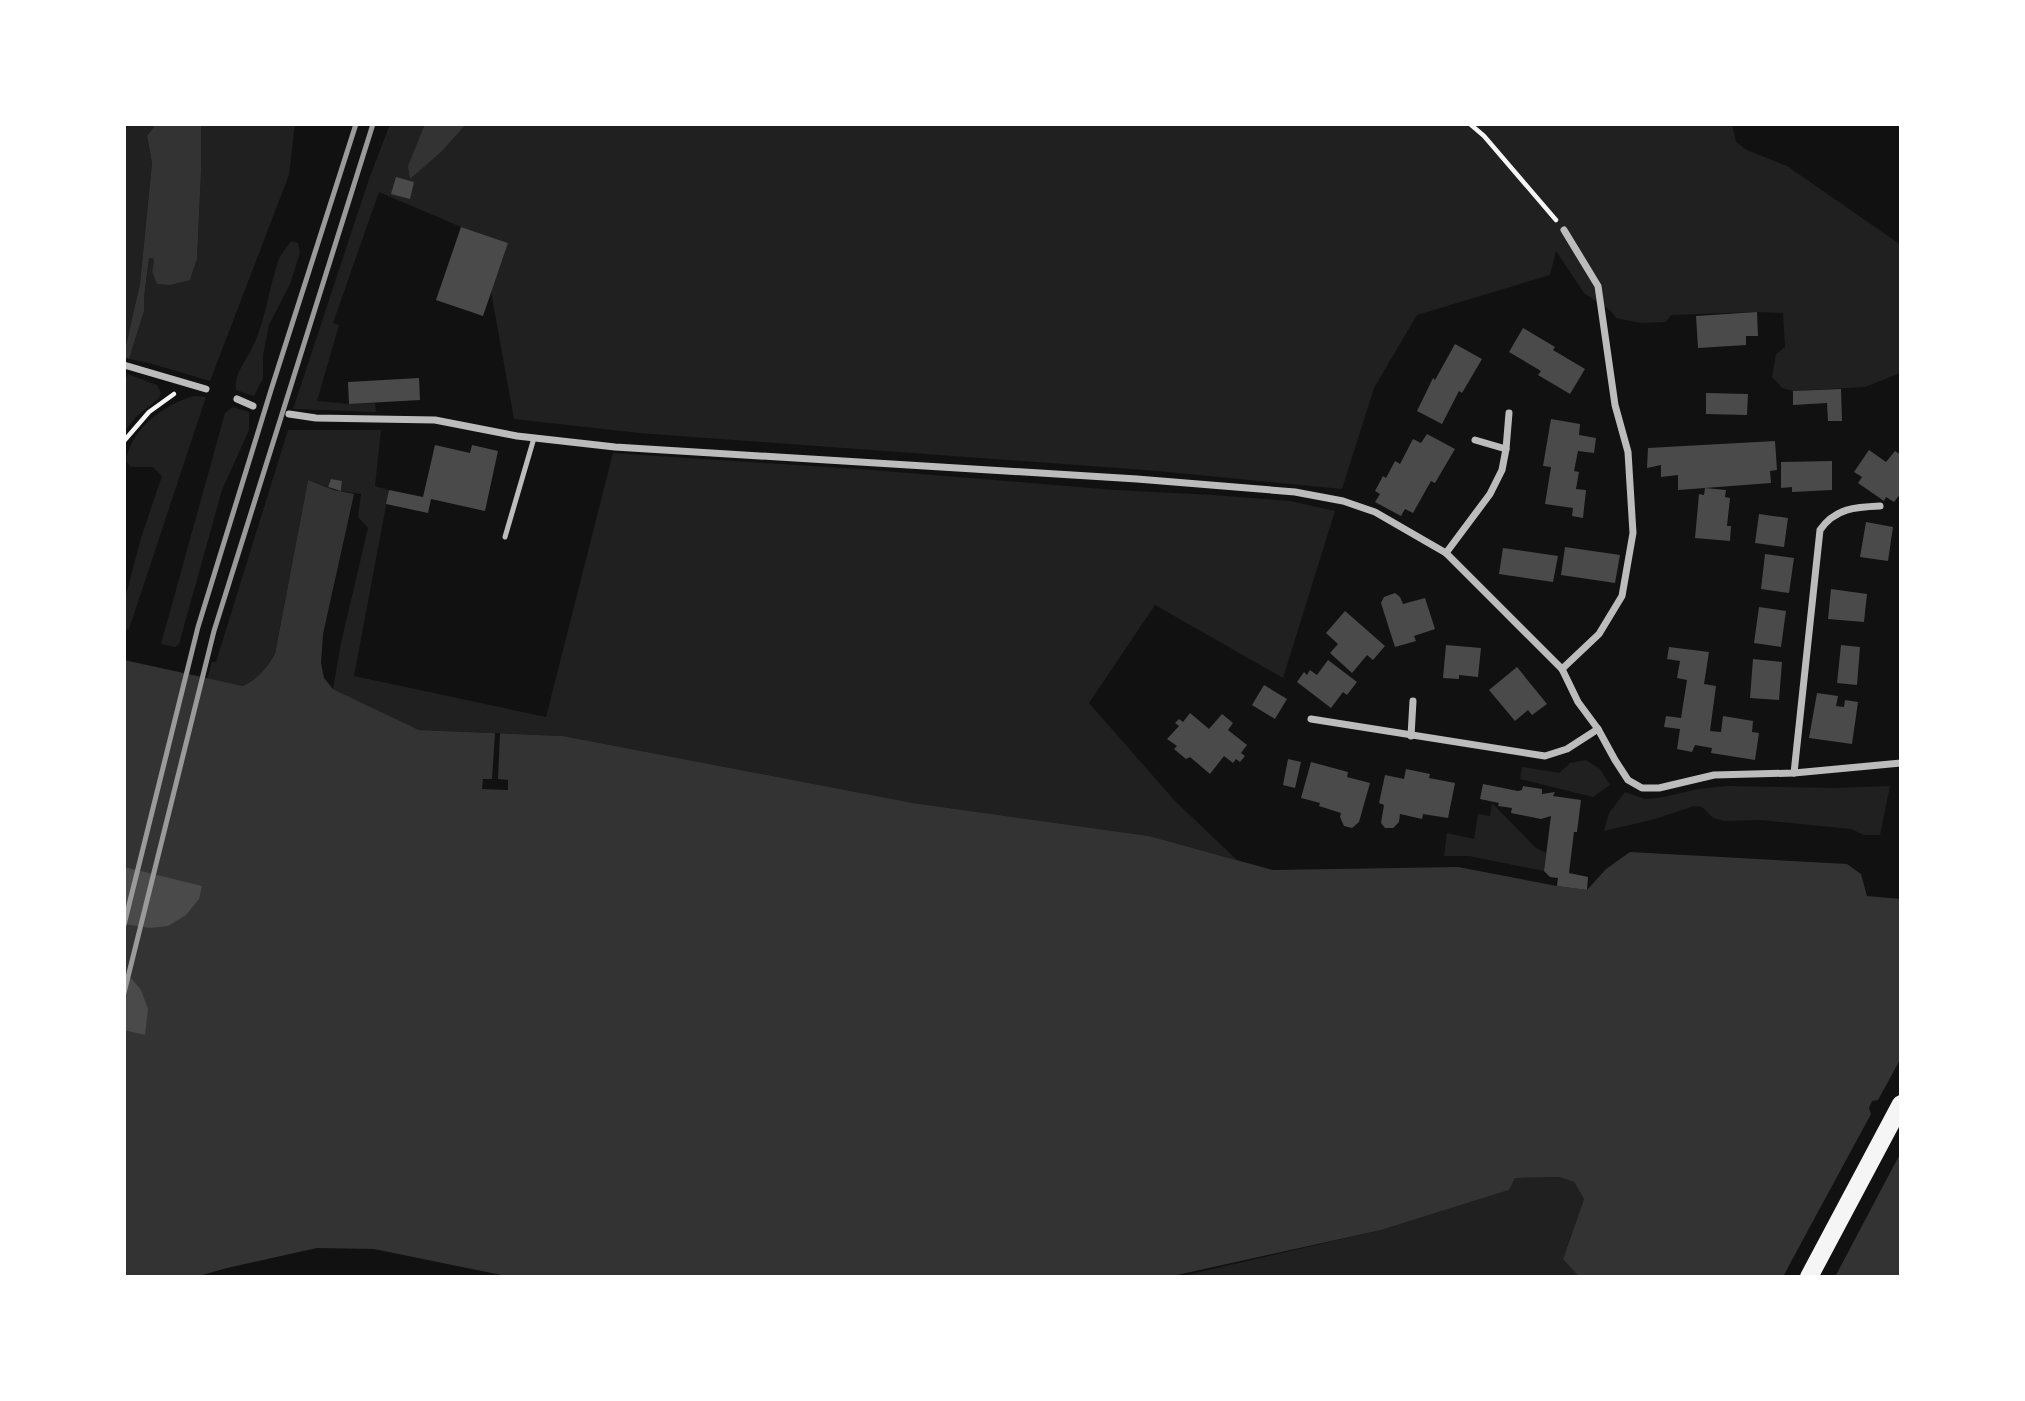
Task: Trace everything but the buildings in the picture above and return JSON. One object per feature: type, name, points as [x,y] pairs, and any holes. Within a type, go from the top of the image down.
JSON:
[{"type":"main road","points":[[1811,1273],[1901,1104]]},
{"type":"street","points":[[1562,669],[1599,634],[1622,596],[1633,533],[1628,452],[1615,405],[1598,286],[1564,230]]},
{"type":"street","points":[[124,365],[206,390]]},
{"type":"street","points":[[237,399],[253,405]]},
{"type":"street","points":[[1446,553],[1490,494],[1502,470],[1509,413]]},
{"type":"street","points":[[289,414],[316,418],[435,420],[534,438],[615,447],[1138,479],[1295,492],[1343,501],[1375,512],[1446,553],[1562,669],[1578,702],[1598,729],[1628,780],[1642,788],[1659,788],[1714,775],[1794,773],[1901,763]]},
{"type":"street","points":[[1475,440],[1506,449]]},
{"type":"street","points":[[1794,773],[1819,530],[1825,521],[1838,512],[1855,507],[1880,506]]},
{"type":"street","points":[[1411,736],[1413,701]]},
{"type":"street","points":[[1311,719],[1545,756],[1567,749],[1598,729]]},
{"type":"lane","points":[[505,537],[534,438]]},
{"type":"path","points":[[1470,124],[1484,136],[1564,230]]},
{"type":"path","points":[[124,441],[149,412],[187,384]]},
{"type":"shaded area","points":[[124,124],[156,124],[147,136],[152,163],[140,284],[124,354]]},
{"type":"shaded area","points":[[156,124],[201,124],[197,259],[190,280],[170,285],[157,284],[152,271],[153,258],[149,258],[144,311],[129,359],[124,357],[124,354],[140,284],[152,163],[147,136]]},
{"type":"shaded area","points":[[201,124],[295,124],[289,175],[210,381],[129,359],[144,311],[149,258],[153,257],[152,271],[190,280],[197,259]]},
{"type":"shaded area","points":[[390,124],[1732,124],[1736,142],[1747,150],[1787,166],[1901,245],[1901,371],[1865,387],[1793,391],[1782,388],[1772,377],[1776,354],[1785,347],[1783,313],[1671,315],[1666,322],[1641,323],[1616,318],[1611,311],[1584,293],[1556,251],[1550,275],[1417,315],[1374,388],[1342,489],[1158,471],[639,433],[514,419],[491,292],[508,243],[461,227],[379,192],[333,323],[339,325],[317,401],[375,403],[376,412],[293,409],[369,179]]},
{"type":"shaded area","points":[[425,124],[466,124],[441,152],[410,179],[408,166]]},
{"type":"shaded area","points":[[291,241],[298,243],[300,253],[290,284],[269,325],[263,355],[263,378],[254,396],[236,390],[236,380],[260,328],[279,259]]},
{"type":"shaded area","points":[[128,374],[157,385],[161,393],[124,432],[124,382]]},
{"type":"shaded area","points":[[194,396],[206,397],[129,629],[124,630],[124,602],[141,538],[162,476],[153,467],[131,467],[126,461],[129,449],[142,428],[151,420],[171,405]]},
{"type":"shaded area","points":[[233,407],[249,412],[249,430],[222,490],[179,644],[175,647],[161,644],[225,413]]},
{"type":"shaded area","points":[[288,430],[381,430],[375,486],[389,490],[354,676],[546,717],[613,453],[1290,501],[1335,511],[1283,678],[1155,605],[1089,703],[1175,801],[1237,860],[1149,836],[913,803],[563,736],[419,730],[333,689],[368,528],[358,517],[361,494],[341,491],[342,482],[332,479],[328,487],[308,480],[272,659],[258,676],[244,686],[207,679],[212,662],[216,662]]},
{"type":"shaded area","points":[[308,480],[354,494],[323,634],[321,663],[324,678],[333,689],[419,730],[563,736],[913,803],[1149,836],[1273,870],[1458,867],[1587,890],[1606,869],[1630,852],[1847,864],[1861,874],[1867,896],[1901,899],[1901,1277],[1828,1277],[1793,1258],[1783,1277],[1579,1277],[1563,1259],[1584,1199],[1574,1182],[1559,1177],[1515,1178],[1509,1190],[1381,1230],[1168,1277],[511,1277],[374,1249],[317,1248],[195,1277],[124,1277],[124,660],[243,686],[262,673],[275,654]]},
{"type":"shaded area","points":[[1586,760],[1600,769],[1610,785],[1593,797],[1520,779],[1522,767],[1559,773],[1570,763]]},
{"type":"shaded area","points":[[1727,786],[1890,786],[1880,835],[1864,835],[1851,829],[1761,820],[1724,821],[1713,818],[1702,807],[1694,806],[1604,831],[1609,813],[1625,792],[1645,799]]},
{"type":"shaded area","points":[[1492,803],[1536,848],[1546,853],[1544,871],[1469,856],[1444,856],[1447,833],[1474,839],[1478,814],[1490,816]]},
{"type":"shaded area","points":[[1559,1177],[1574,1182],[1584,1199],[1563,1259],[1579,1277],[1178,1277],[1381,1230],[1509,1190],[1515,1178]]},
{"type":"pier","points":[[495,733],[500,733],[498,779],[508,780],[508,790],[482,789],[483,779],[492,779]]},
{"type":"pier","points":[[1901,1058],[1901,1152],[1835,1277],[1828,1277],[1793,1258],[1871,1114],[1869,1108],[1872,1101],[1878,1100]]},
{"type":"railway","points":[[124,925],[198,627],[356,124]]},
{"type":"railway","points":[[124,993],[214,631],[373,124]]}]
